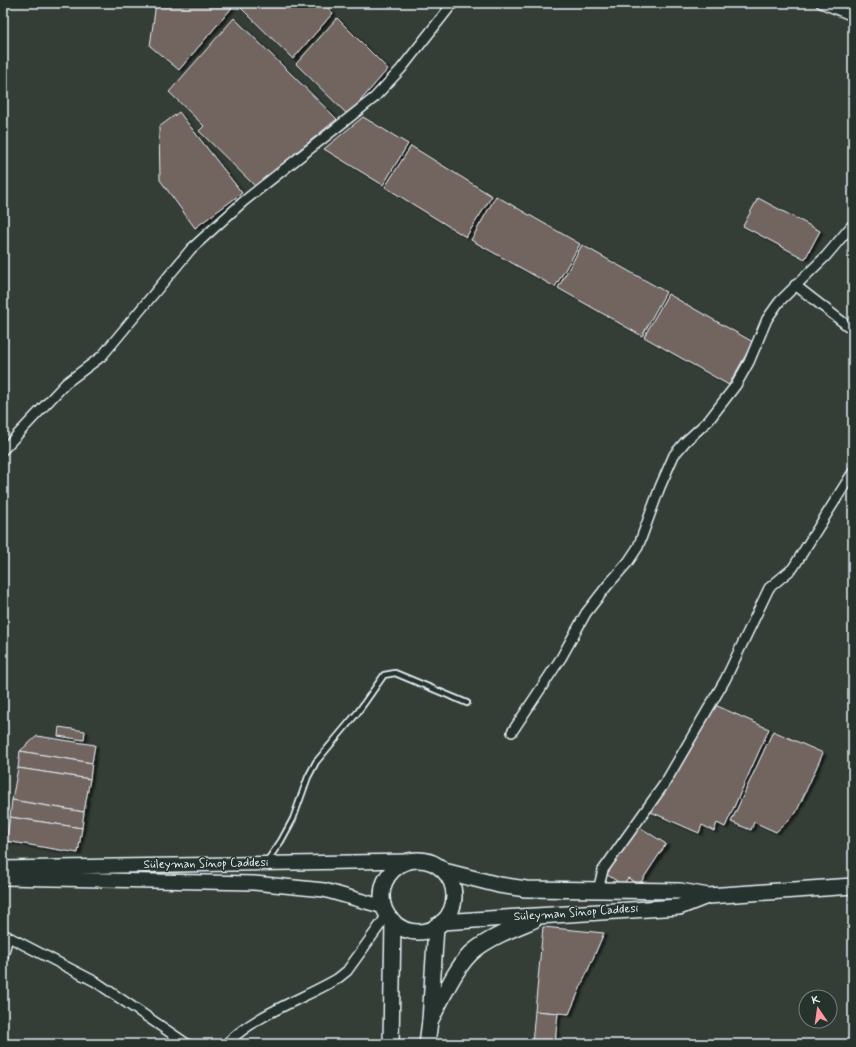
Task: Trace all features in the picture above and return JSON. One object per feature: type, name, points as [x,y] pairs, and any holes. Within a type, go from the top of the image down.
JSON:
[{"type":"main road","points":[[388,914],[399,926],[413,931],[421,931],[439,924],[448,915],[454,897],[453,888],[444,871],[428,861],[409,861],[400,865],[387,878],[383,888],[388,914],[391,1044]]},
{"type":"main road","name":"Süleyman Sinop Caddesi","points":[[444,871],[499,885],[526,889],[680,891],[708,896],[853,886]]},
{"type":"main road","name":"Süleyman Sinop Caddesi","points":[[439,924],[679,907],[708,896]]},
{"type":"main road","points":[[430,1021],[460,967],[475,950],[494,938],[543,916]]},
{"type":"main road","points":[[427,1044],[439,924]]},
{"type":"street","points":[[3,450],[66,383],[102,356],[191,249],[244,201],[374,98],[401,69],[453,3]]},
{"type":"street","points":[[821,3],[853,16]]},
{"type":"street","points":[[512,732],[561,658],[586,613],[636,551],[674,455],[685,442],[709,420],[728,396],[749,362],[770,314],[779,302],[826,256],[853,224]]},
{"type":"street","points":[[795,285],[853,330]]},
{"type":"street","points":[[598,890],[603,870],[665,783],[725,680],[769,588],[793,568],[853,472]]},
{"type":"street","name":"Süleyman Sinop Caddesi","points":[[3,868],[409,861]]},
{"type":"street","name":"Süleyman Sinop Caddesi","points":[[3,878],[254,883],[324,890],[388,914]]},
{"type":"street","points":[[226,1044],[244,1028],[262,1016],[337,979],[347,971],[388,914]]},
{"type":"street","points":[[3,956],[6,935],[96,982],[186,1044]]},
{"type":"lane","points":[[266,863],[281,841],[293,819],[313,766],[358,712],[384,675],[395,673],[467,703]]},
{"type":"building","points":[[156,3],[236,3],[179,70],[150,46]]},
{"type":"building","points":[[245,3],[323,3],[333,13],[293,59],[241,8]]},
{"type":"building","points":[[234,18],[337,119],[255,186],[199,131],[204,126],[169,92]]},
{"type":"building","points":[[337,18],[388,69],[348,115],[296,64]]},
{"type":"building","points":[[179,112],[242,193],[195,228],[160,180],[159,127]]},
{"type":"building","points":[[363,117],[408,144],[383,185],[324,149]]},
{"type":"building","points":[[411,146],[492,196],[466,237],[385,187]]},
{"type":"building","points":[[496,196],[580,244],[555,287],[471,240]]},
{"type":"building","points":[[758,198],[820,231],[805,259],[743,226]]},
{"type":"building","points":[[582,245],[666,292],[642,336],[558,288]]},
{"type":"building","points":[[668,294],[753,342],[729,385],[644,337]]},
{"type":"building","points":[[715,705],[769,729],[725,827],[717,823],[714,831],[702,825],[699,833],[651,812]]},
{"type":"building","points":[[59,727],[85,731],[84,740],[58,736]]},
{"type":"building","points":[[773,731],[823,753],[796,813],[776,832],[754,822],[751,830],[731,822]]},
{"type":"building","points":[[37,736],[95,745],[92,763],[20,751]]},
{"type":"building","points":[[20,751],[92,763],[90,779],[18,768]]},
{"type":"building","points":[[18,768],[90,779],[84,812],[12,800]]},
{"type":"building","points":[[12,800],[84,812],[82,828],[10,817]]},
{"type":"building","points":[[10,817],[82,828],[78,853],[6,841]]},
{"type":"building","points":[[638,826],[666,844],[639,885],[628,878],[623,885],[606,874]]},
{"type":"building","points":[[543,927],[604,933],[569,1014],[535,1011]]},
{"type":"building","points":[[535,1011],[558,1013],[555,1044],[532,1044]]}]
